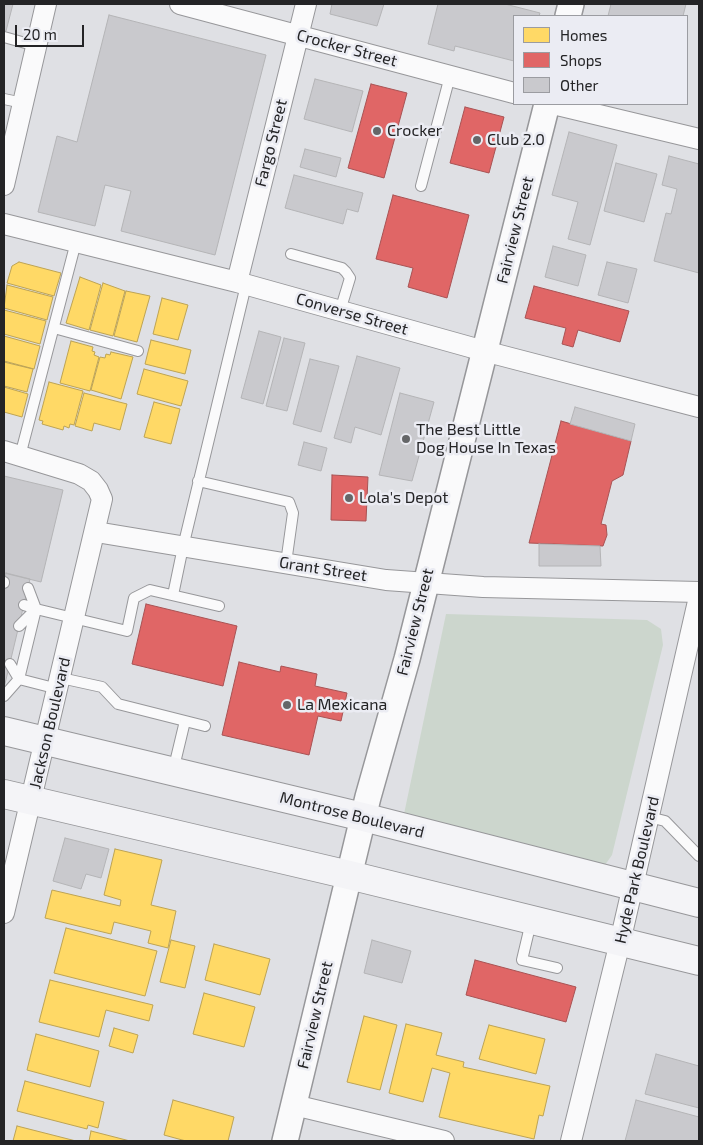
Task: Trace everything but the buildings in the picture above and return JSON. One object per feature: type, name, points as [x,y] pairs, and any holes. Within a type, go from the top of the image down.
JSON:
[{"type":"main road","name":"Montrose Boulevard","points":[[4,731],[363,817],[699,902]]},
{"type":"main road","points":[[4,794],[31,802],[349,875],[699,961]]},
{"type":"street","points":[[4,185],[13,101],[36,46],[46,4]]},
{"type":"street","name":"Crocker Street","points":[[180,4],[513,93]]},
{"type":"street","name":"Fargo Street","points":[[242,284],[306,4]]},
{"type":"street","name":"Fairview Street","points":[[285,1141],[363,817],[406,659],[547,105]]},
{"type":"street","points":[[557,105],[699,139]]},
{"type":"street","name":"Converse Street","points":[[4,224],[242,284],[484,351],[699,407]]},
{"type":"street","points":[[12,454],[70,471],[91,481],[102,499],[96,532]]},
{"type":"street","name":"Grant Street","points":[[96,532],[386,580],[482,587],[699,592]]},
{"type":"street","name":"Jackson Boulevard","points":[[4,913],[96,532]]},
{"type":"street","name":"Hyde Park Boulevard","points":[[571,1141],[620,942],[699,597]]},
{"type":"street","points":[[294,1104],[444,1141]]},
{"type":"lane","points":[[4,37],[36,46]]},
{"type":"lane","points":[[421,186],[450,76]]},
{"type":"lane","points":[[12,454],[54,328],[76,242]]},
{"type":"lane","points":[[291,254],[342,268],[346,272],[350,278],[340,311]]},
{"type":"lane","points":[[173,595],[242,284]]},
{"type":"lane","points":[[54,328],[138,351]]},
{"type":"lane","points":[[198,481],[289,502],[293,512],[286,562]]},
{"type":"lane","points":[[4,696],[19,679],[36,609],[28,588]]},
{"type":"lane","points":[[24,605],[127,631],[134,598],[150,590],[219,606]]},
{"type":"lane","points":[[19,626],[36,609]]},
{"type":"lane","points":[[10,664],[19,679]]},
{"type":"lane","points":[[5,681],[19,679],[102,687],[118,704],[205,726]]},
{"type":"lane","points":[[173,772],[185,721]]},
{"type":"lane","points":[[649,817],[664,821],[699,856]]},
{"type":"lane","points":[[531,921],[522,960],[557,968]]},
{"type":"shaded area","points":[[446,614],[647,620],[661,629],[663,645],[612,855],[605,865],[404,814]]},
{"type":"place","name":"Crocker","points":[[377,131]]},
{"type":"place","name":"Club 2.0","points":[[477,140]]},
{"type":"place","name":"The Best Little Dog House In Texas","points":[[406,439]]},
{"type":"place","name":"Lola's Depot","points":[[349,498]]},
{"type":"place","name":"La Mexicana","points":[[287,705]]}]
